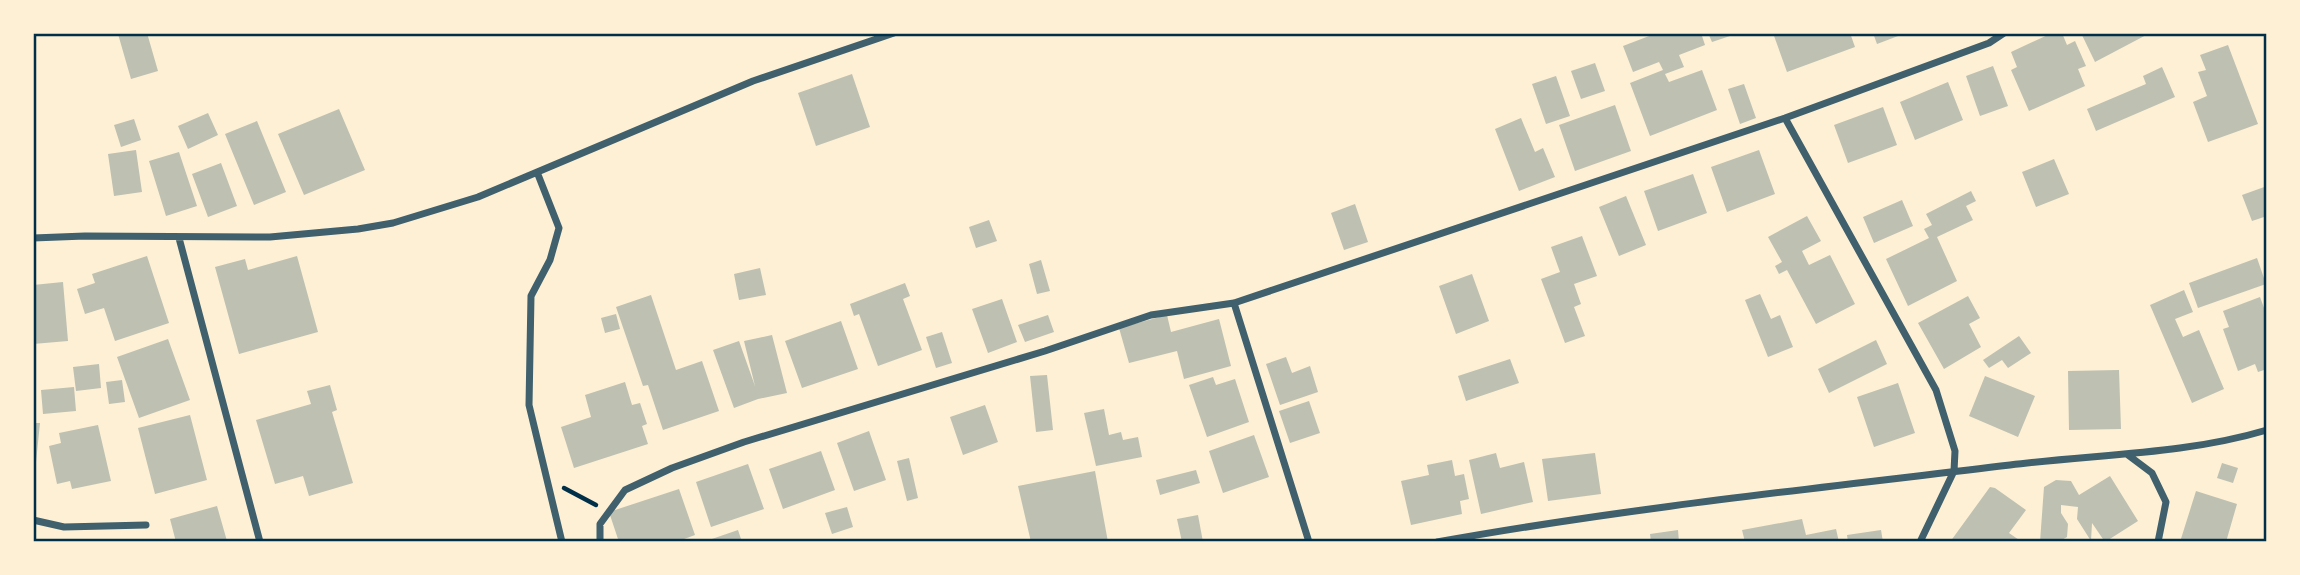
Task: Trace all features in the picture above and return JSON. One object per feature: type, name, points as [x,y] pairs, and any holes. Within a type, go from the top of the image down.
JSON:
[{"type":"street","points":[[33,239],[85,236],[270,237],[393,223],[478,197],[753,80],[894,33]]},
{"type":"street","points":[[600,542],[600,524],[625,489],[672,468],[744,442],[1045,351],[1151,315],[1234,303],[1785,118],[1989,43],[2004,33]]},
{"type":"street","points":[[1785,118],[1936,390],[1955,450],[1954,471],[1920,542]]},
{"type":"street","points":[[537,172],[559,228],[550,260],[531,296],[529,405],[562,542]]},
{"type":"street","points":[[179,238],[260,542]]},
{"type":"street","points":[[1234,303],[1309,542]]},
{"type":"street","points":[[1437,542],[1517,527],[1954,471],[2127,455],[2229,441],[2267,430]]},
{"type":"street","points":[[2127,455],[2152,473],[2166,502],[2158,542]]},
{"type":"street","points":[[33,520],[64,527],[146,525]]},
{"type":"path","points":[[548,479],[609,512]]},
{"type":"building","points":[[147,33],[158,71],[131,79],[118,34]]},
{"type":"building","points":[[1657,33],[1701,33],[1705,45],[1679,55],[1684,67],[1665,74],[1669,82],[1702,70],[1717,110],[1650,136],[1630,83],[1663,70],[1659,62],[1633,72],[1623,46]]},
{"type":"building","points":[[1708,33],[1736,33],[1736,34],[1712,42]]},
{"type":"building","points":[[1773,33],[1850,33],[1855,47],[1787,72]]},
{"type":"building","points":[[1873,33],[1906,33],[1877,44]]},
{"type":"building","points":[[2052,33],[2062,33],[2067,45],[2075,41],[2086,66],[2078,69],[2085,86],[2029,111],[2011,70],[2017,67],[2011,52]]},
{"type":"building","points":[[2081,33],[2150,33],[2095,62]]},
{"type":"building","points":[[2228,45],[2258,124],[2208,142],[2193,102],[2207,96],[2198,72],[2206,70],[2200,55]]},
{"type":"building","points":[[1595,63],[1605,91],[1581,99],[1571,71]]},
{"type":"building","points":[[1993,66],[2008,106],[1980,116],[1966,76]]},
{"type":"building","points":[[2162,67],[2175,97],[2096,131],[2087,109],[2146,84],[2143,76]]},
{"type":"building","points":[[852,74],[870,127],[816,146],[798,93]]},
{"type":"building","points":[[1556,76],[1570,116],[1546,124],[1532,84]]},
{"type":"building","points":[[1948,82],[1963,120],[1915,140],[1900,102]]},
{"type":"building","points":[[1744,84],[1756,118],[1740,124],[1728,89]]},
{"type":"building","points":[[1615,105],[1631,151],[1575,171],[1559,125]]},
{"type":"building","points":[[1883,107],[1897,145],[1848,163],[1834,125]]},
{"type":"building","points":[[339,109],[365,170],[304,195],[278,134]]},
{"type":"building","points":[[208,113],[218,135],[188,149],[178,126]]},
{"type":"building","points":[[1521,118],[1535,152],[1543,148],[1555,177],[1519,191],[1495,129]]},
{"type":"building","points":[[134,119],[141,140],[121,147],[114,125]]},
{"type":"building","points":[[257,121],[286,192],[254,205],[225,134]]},
{"type":"building","points":[[136,150],[142,192],[114,196],[108,154]]},
{"type":"building","points":[[1759,150],[1775,194],[1727,212],[1711,167]]},
{"type":"building","points":[[179,152],[197,206],[166,216],[149,161]]},
{"type":"building","points":[[2054,159],[2069,194],[2036,207],[2022,172]]},
{"type":"building","points":[[221,163],[237,206],[208,217],[192,174]]},
{"type":"building","points":[[1693,174],[1707,213],[1658,231],[1644,191]]},
{"type":"building","points":[[2267,186],[2267,216],[2252,221],[2242,195]]},
{"type":"building","points":[[1971,191],[1976,201],[1966,206],[1973,220],[1937,237],[1957,281],[1908,306],[1886,259],[1929,238],[1924,229],[1932,225],[1926,214]]},
{"type":"building","points":[[1626,196],[1646,245],[1619,256],[1599,207]]},
{"type":"building","points":[[1902,200],[1913,226],[1874,243],[1863,217]]},
{"type":"building","points":[[1355,204],[1368,242],[1344,250],[1331,213]]},
{"type":"building","points":[[1807,216],[1821,241],[1802,251],[1809,265],[1830,255],[1855,304],[1816,324],[1787,270],[1779,274],[1775,266],[1782,262],[1768,237]]},
{"type":"building","points":[[989,220],[997,241],[976,248],[969,227]]},
{"type":"building","points":[[1582,236],[1597,276],[1574,284],[1581,304],[1574,307],[1585,336],[1565,343],[1541,279],[1560,272],[1551,247]]},
{"type":"building","points":[[147,256],[169,323],[115,341],[104,308],[85,314],[77,289],[95,283],[92,274]]},
{"type":"building","points":[[297,256],[318,332],[239,354],[215,267],[245,259],[248,270]]},
{"type":"building","points":[[2257,258],[2266,284],[2198,308],[2189,283]]},
{"type":"building","points":[[1041,260],[1050,291],[1037,294],[1029,264]]},
{"type":"building","points":[[760,268],[766,295],[739,300],[734,274]]},
{"type":"building","points":[[1472,274],[1489,321],[1456,334],[1439,286]]},
{"type":"building","points":[[63,282],[68,341],[33,344],[33,285]]},
{"type":"building","points":[[905,283],[910,296],[903,299],[922,350],[878,366],[859,314],[854,316],[850,304]]},
{"type":"building","points":[[2184,290],[2193,312],[2175,319],[2183,337],[2199,330],[2224,389],[2192,403],[2150,305]]},
{"type":"building","points":[[1760,294],[1771,319],[1780,315],[1793,347],[1768,357],[1745,300]]},
{"type":"building","points":[[651,295],[676,370],[702,361],[719,411],[663,430],[648,385],[643,386],[616,307]]},
{"type":"building","points":[[1968,296],[1980,318],[1969,324],[1981,347],[1944,369],[1918,323]]},
{"type":"building","points":[[2260,297],[2267,316],[2267,369],[2258,372],[2255,364],[2238,371],[2223,329],[2229,327],[2223,311]]},
{"type":"building","points":[[1002,299],[1017,342],[988,353],[972,309]]},
{"type":"building","points":[[616,314],[620,329],[605,333],[601,318]]},
{"type":"building","points":[[1048,315],[1054,332],[1025,342],[1018,325]]},
{"type":"building","points":[[1167,315],[1171,332],[1219,319],[1231,366],[1184,379],[1177,351],[1129,363],[1119,328]]},
{"type":"building","points":[[841,321],[858,369],[802,388],[785,341]]},
{"type":"building","points":[[942,332],[952,363],[936,368],[926,337]]},
{"type":"building","points":[[772,335],[787,393],[758,399],[734,408],[713,350],[739,341],[755,386],[744,341]]},
{"type":"building","points":[[2019,336],[2031,353],[2008,368],[2002,360],[1989,368],[1983,360]]},
{"type":"building","points":[[168,339],[190,400],[139,418],[117,357]]},
{"type":"building","points":[[1876,340],[1887,364],[1829,393],[1818,369]]},
{"type":"building","points":[[1286,357],[1292,373],[1310,366],[1318,392],[1280,405],[1266,364]]},
{"type":"building","points":[[1510,359],[1519,383],[1466,401],[1458,376]]},
{"type":"building","points":[[99,364],[101,388],[76,391],[73,367]]},
{"type":"building","points":[[2119,370],[2121,429],[2069,430],[2068,371]]},
{"type":"building","points":[[1047,375],[1053,430],[1036,432],[1030,376]]},
{"type":"building","points":[[1985,376],[2035,396],[2018,437],[1969,416]]},
{"type":"building","points":[[1213,377],[1216,385],[1235,379],[1249,422],[1207,437],[1189,385]]},
{"type":"building","points":[[122,380],[125,402],[109,404],[106,382]]},
{"type":"building","points":[[625,382],[632,405],[640,403],[647,424],[642,426],[648,444],[574,468],[561,427],[591,417],[585,395]]},
{"type":"building","points":[[1898,383],[1915,433],[1874,447],[1857,397]]},
{"type":"building","points":[[330,385],[337,410],[332,412],[353,483],[309,496],[303,476],[275,484],[256,420],[311,404],[307,391]]},
{"type":"building","points":[[74,387],[76,411],[43,414],[41,390]]},
{"type":"building","points":[[1309,401],[1320,433],[1290,443],[1279,411]]},
{"type":"building","points":[[985,405],[998,442],[963,455],[950,417]]},
{"type":"building","points":[[1104,409],[1109,435],[1121,432],[1123,440],[1138,437],[1142,457],[1096,466],[1084,413]]},
{"type":"building","points":[[190,415],[207,480],[155,494],[138,428]]},
{"type":"building","points":[[33,423],[40,423],[35,472],[33,472]]},
{"type":"building","points":[[98,425],[111,481],[72,489],[70,481],[57,484],[49,446],[61,443],[59,433]]},
{"type":"building","points":[[869,431],[886,480],[854,491],[837,443]]},
{"type":"building","points":[[1254,435],[1269,477],[1223,493],[1209,451]]},
{"type":"building","points":[[821,451],[835,490],[783,509],[769,469]]},
{"type":"building","points":[[1496,453],[1500,468],[1524,462],[1533,502],[1481,514],[1469,460]]},
{"type":"building","points":[[1595,453],[1601,494],[1548,501],[1542,459]]},
{"type":"building","points":[[909,458],[918,498],[907,501],[897,461]]},
{"type":"building","points":[[1452,460],[1455,476],[1464,474],[1469,499],[1460,501],[1462,514],[1411,525],[1401,481],[1429,475],[1427,465]]},
{"type":"building","points":[[2222,463],[2238,468],[2233,483],[2217,478]]},
{"type":"building","points":[[748,464],[764,509],[711,527],[696,482]]},
{"type":"building","points":[[1196,470],[1200,483],[1160,495],[1156,480]]},
{"type":"building","points":[[1095,471],[1108,542],[1031,542],[1018,486]]},
{"type":"building","points":[[2110,476],[2138,521],[2105,542],[2092,523],[2091,541],[2077,519],[2078,507],[2061,505],[2061,513],[2068,524],[2067,537],[2058,542],[2040,542],[2044,487],[2056,480],[2071,481],[2079,495]]},
{"type":"building","points":[[1990,487],[2026,510],[2009,533],[2022,542],[1950,542]]},
{"type":"building","points":[[679,489],[695,535],[676,542],[619,542],[609,512]]},
{"type":"building","points":[[2196,491],[2237,504],[2226,542],[2180,542]]},
{"type":"building","points":[[217,506],[227,541],[176,542],[170,519]]},
{"type":"building","points":[[847,507],[853,527],[832,534],[825,513]]},
{"type":"building","points":[[1198,515],[1203,542],[1182,542],[1177,519]]},
{"type":"building","points":[[1802,519],[1806,535],[1836,529],[1839,542],[1745,542],[1742,530]]},
{"type":"building","points":[[738,530],[742,542],[706,542],[706,541]]},
{"type":"building","points":[[1678,530],[1679,542],[1651,542],[1650,534]]},
{"type":"building","points":[[1881,530],[1883,542],[1848,542],[1847,535]]}]
